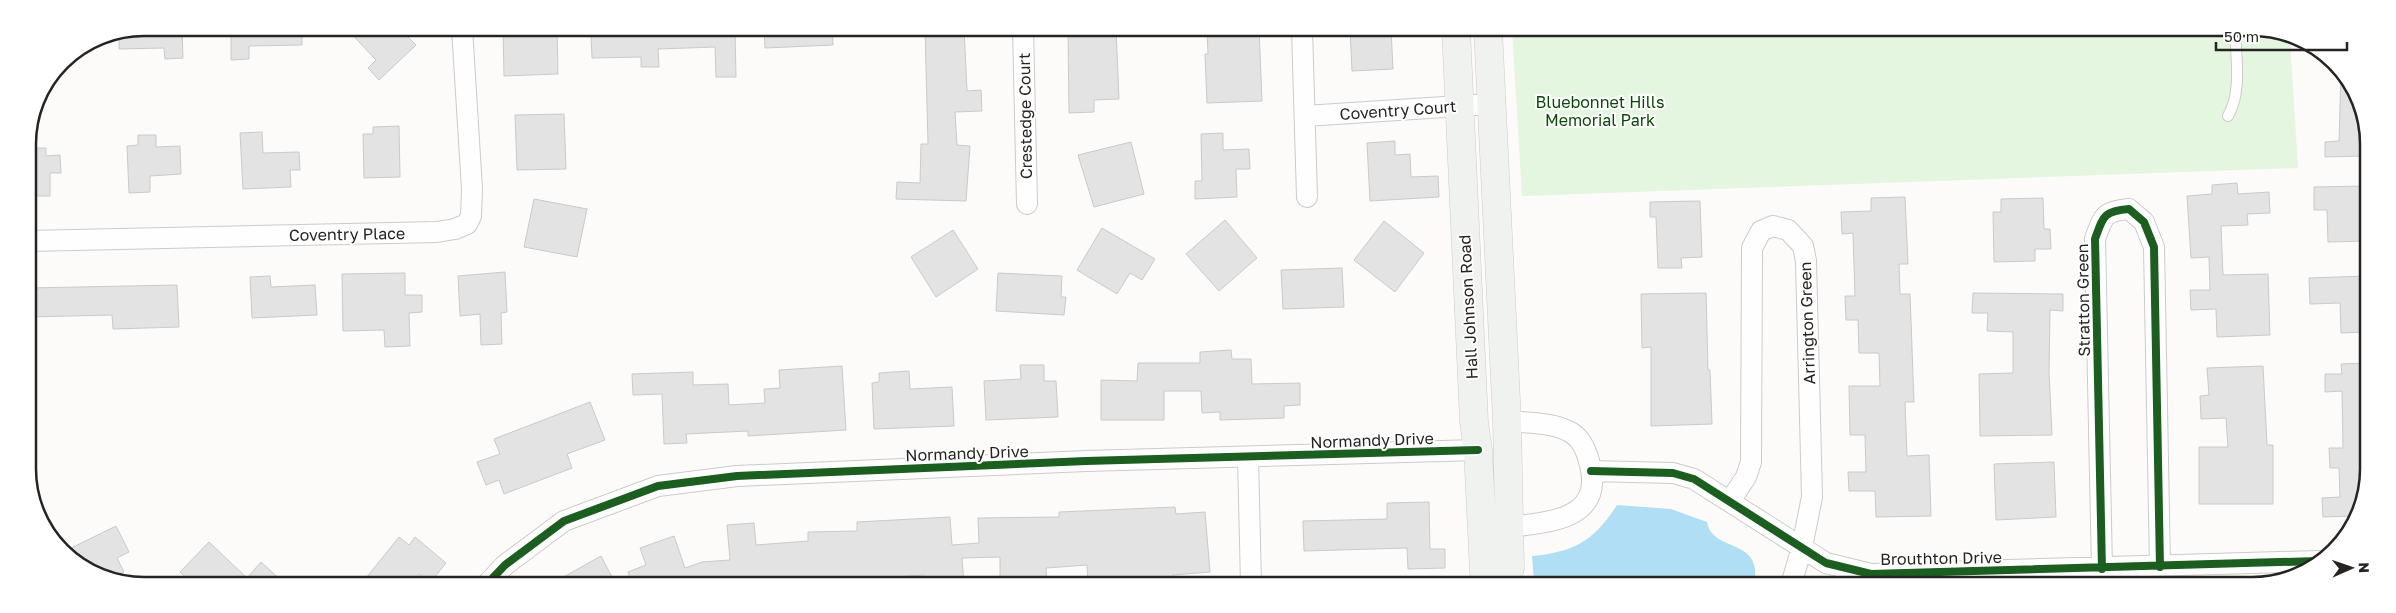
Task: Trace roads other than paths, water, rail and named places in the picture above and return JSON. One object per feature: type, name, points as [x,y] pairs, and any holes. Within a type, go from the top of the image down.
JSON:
[{"type":"main road","name":"Hall Johnson Road","points":[[1456,36],[1474,422],[1478,450],[1484,572],[1486,577]]},
{"type":"main road","name":"Hall Johnson Road","points":[[1488,36],[1507,421],[1510,526],[1510,568],[1507,577]]},
{"type":"street","name":"Coventry Place","points":[[36,241],[437,232],[455,229],[467,224],[470,216],[472,189],[462,36]]},
{"type":"street","name":"Crestedge Court","points":[[1023,36],[1028,204]]},
{"type":"street","points":[[1302,36],[1307,197]]},
{"type":"street","name":"Coventry Court","points":[[1304,116],[1491,104]]},
{"type":"street","name":"Stratton Green","points":[[2102,569],[2095,239],[2102,220],[2112,210],[2129,209],[2144,222],[2154,247],[2160,567]]},
{"type":"street","name":"Arrington Green","points":[[1730,501],[1746,477],[1751,462],[1752,248],[1761,231],[1773,226],[1788,230],[1803,246],[1806,261],[1812,497],[1802,547],[1793,577]]},
{"type":"street","points":[[1507,421],[1556,426],[1570,431],[1584,448],[1591,471],[1592,483],[1587,500],[1574,513],[1556,521],[1510,526]]},
{"type":"street","name":"Normandy Drive","points":[[493,577],[504,565],[564,521],[658,486],[737,476],[1086,461],[1248,458],[1478,450]]},
{"type":"street","points":[[1248,458],[1251,577]]},
{"type":"street","name":"Brouthton Drive","points":[[1591,471],[1673,473],[1694,479],[1826,563],[1872,574],[2102,569],[2132,577],[2160,567],[2307,561]]},
{"type":"lane","points":[[2228,116],[2234,105],[2236,91],[2235,36]]},
{"type":"water","points":[[1617,505],[1671,509],[1707,522],[1715,536],[1745,552],[1750,557],[1755,567],[1755,577],[1534,577],[1532,556],[1571,548],[1591,536]]},
{"type":"park label","name":"Bluebonnet Hills Memorial Park","points":[[1600,111]]}]
